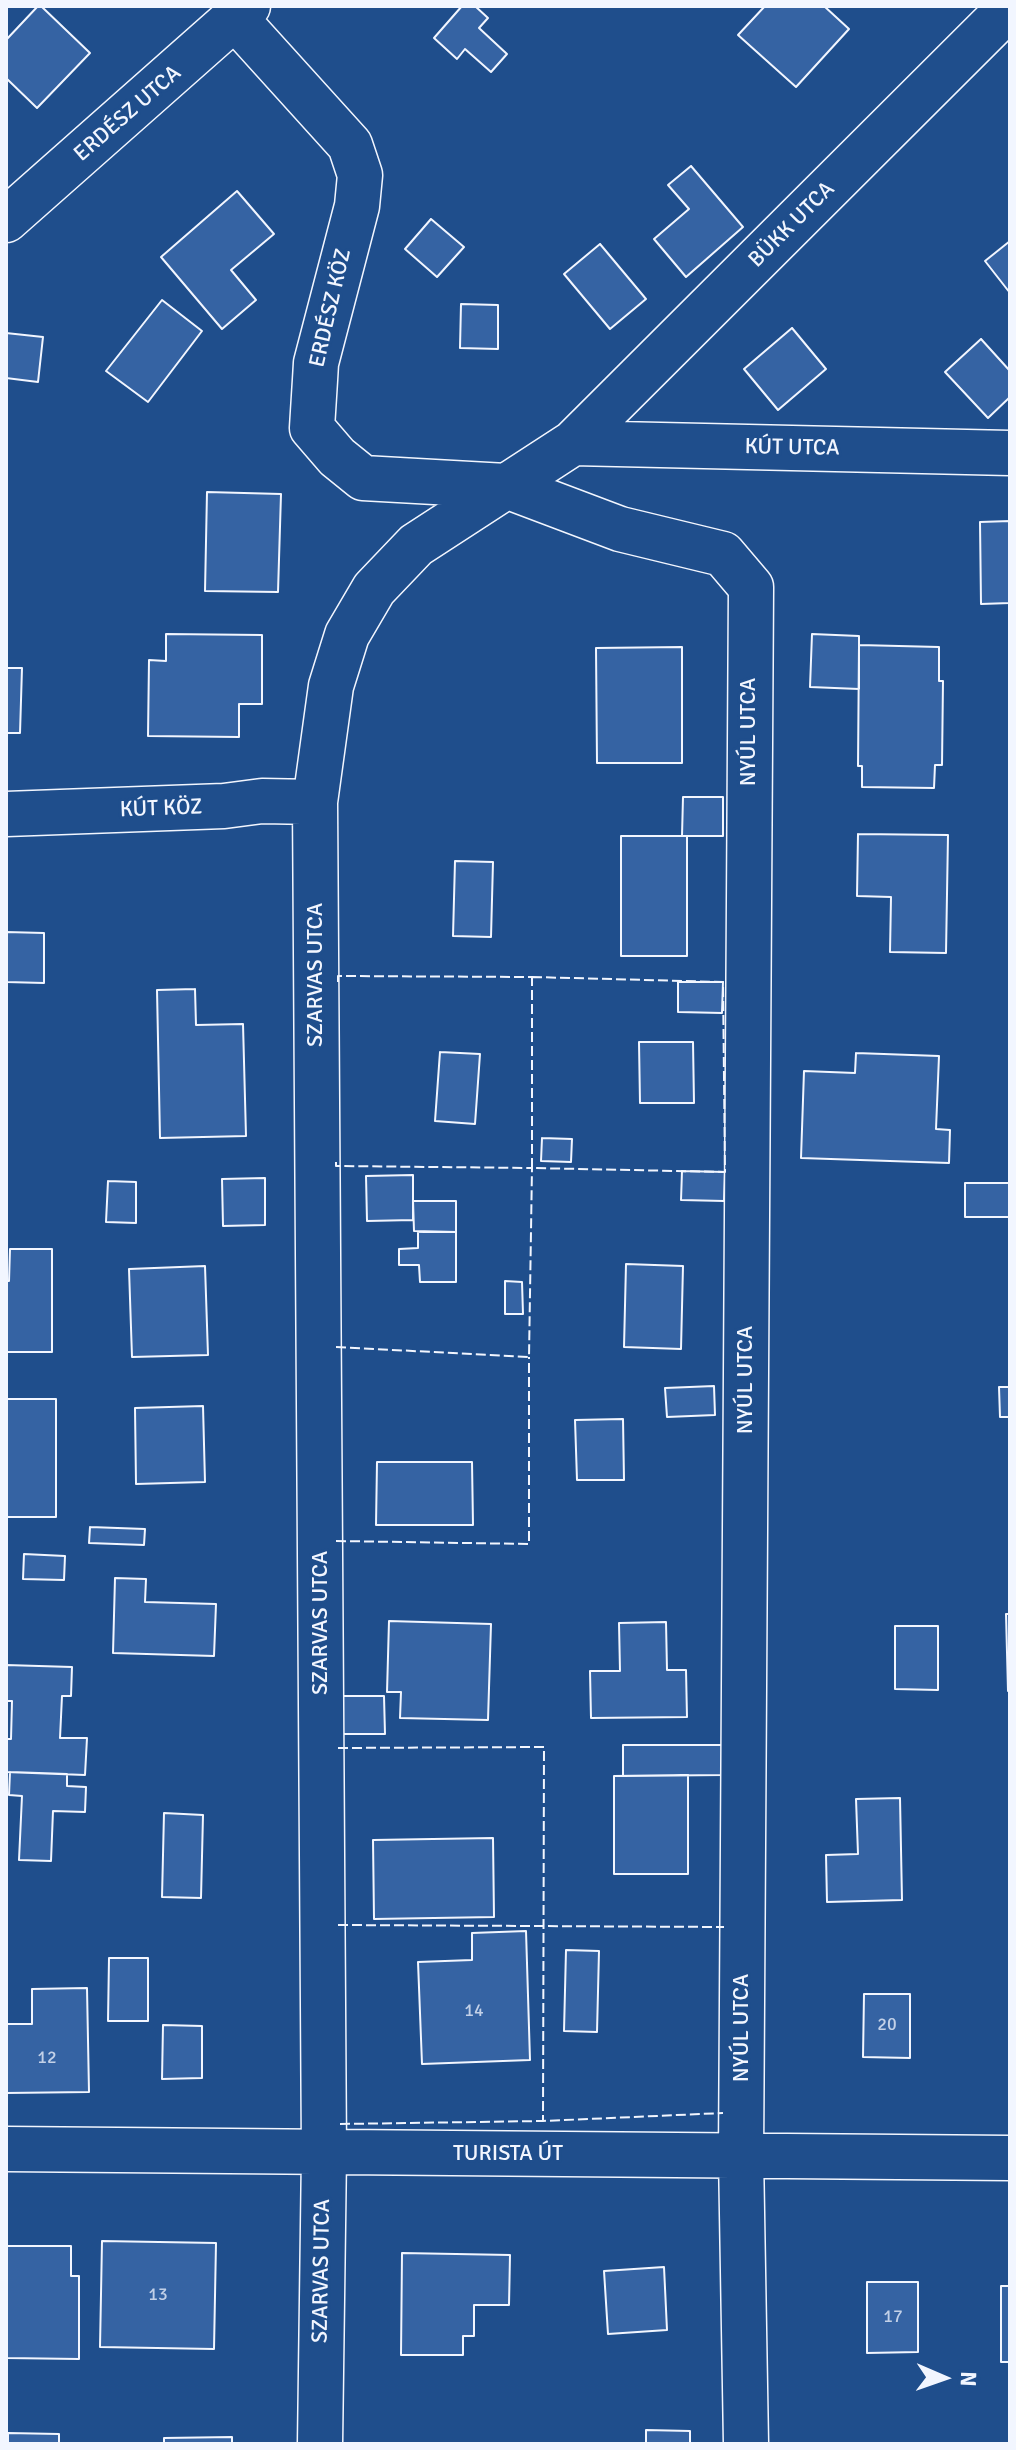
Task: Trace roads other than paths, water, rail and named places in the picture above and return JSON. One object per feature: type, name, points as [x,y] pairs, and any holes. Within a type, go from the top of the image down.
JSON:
[{"type":"street","name":"BÜKK UTCA","points":[[506,486],[573,443],[1010,7]]},
{"type":"street","name":"ERDÉSZ UTCA","points":[[6,220],[242,12]]},
{"type":"street","name":"ERDÉSZ KÖZ","points":[[242,12],[350,145],[360,175],[357,206],[316,363],[312,428],[337,457],[363,478],[506,486]]},
{"type":"street","name":"KÚT UTCA","points":[[573,443],[1010,453]]},
{"type":"street","name":"SZARVAS UTCA","points":[[320,2444],[324,2153],[315,802],[331,686],[347,635],[374,589],[416,545],[506,486]]},
{"type":"street","name":"NYÚL UTCA","points":[[506,486],[620,529],[723,554],[751,587],[741,2155],[746,2444]]},
{"type":"street","name":"KÚT KÖZ","points":[[6,814],[224,806],[262,801],[315,802]]},
{"type":"street","name":"TURISTA ÚT","points":[[6,2149],[1010,2158]]}]
